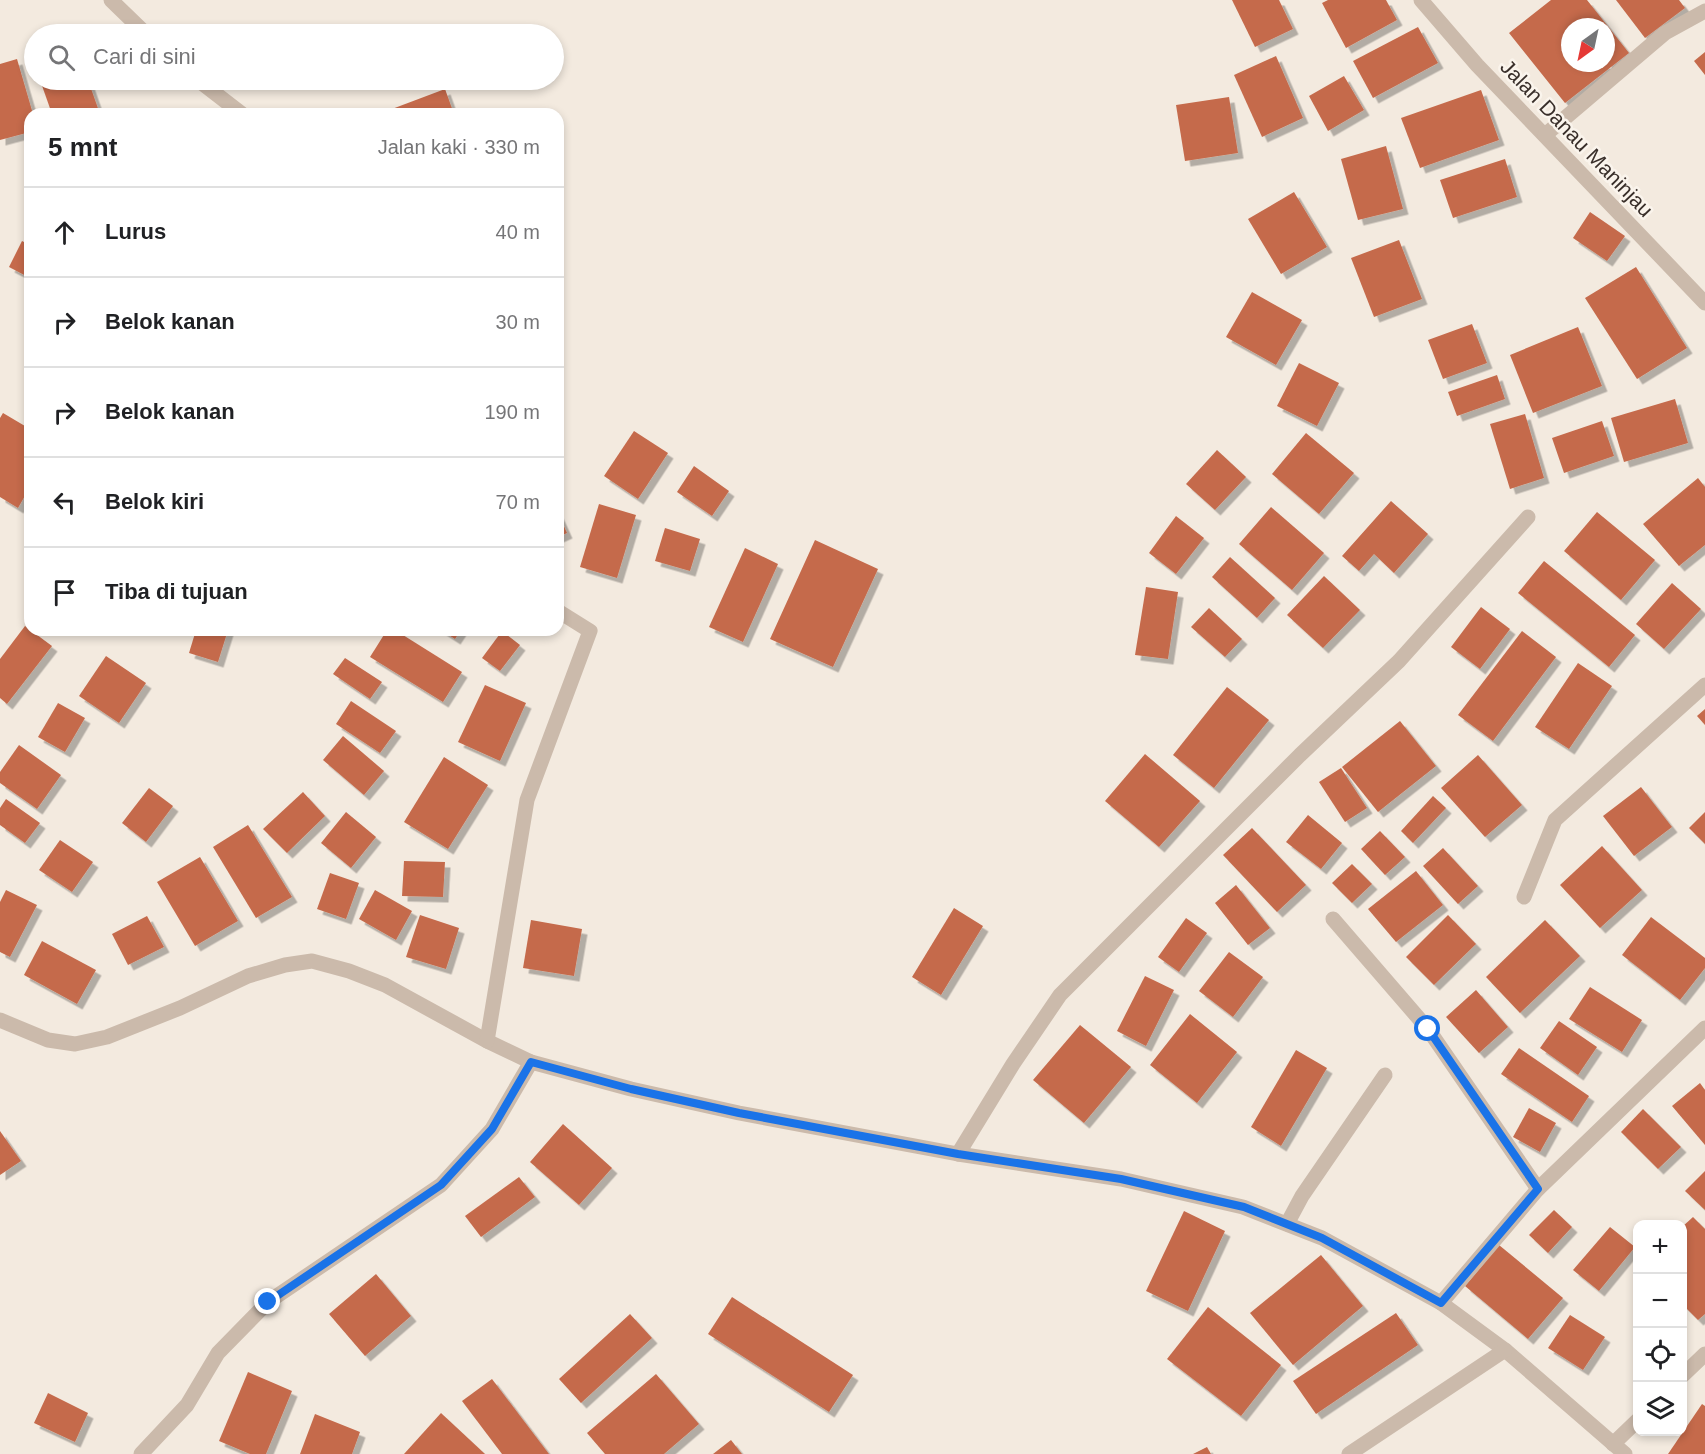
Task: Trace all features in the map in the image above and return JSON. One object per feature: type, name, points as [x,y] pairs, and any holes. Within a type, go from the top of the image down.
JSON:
[{"type":"street","points":[[111,0],[136,24]]},
{"type":"street","name":"Jalan Danau Maninjau","points":[[1421,0],[1478,65],[1705,303]]},
{"type":"street","points":[[1545,135],[1665,33],[1705,11]]},
{"type":"street","points":[[211,90],[234,108]]},
{"type":"street","points":[[958,1154],[1013,1064],[1060,995],[1399,661],[1528,517]]},
{"type":"street","points":[[487,1041],[527,800],[590,631],[564,615]]},
{"type":"street","points":[[1524,897],[1555,820],[1705,685]]},
{"type":"street","points":[[1333,919],[1428,1029],[1538,1189]]},
{"type":"street","points":[[0,1020],[48,1040],[75,1044],[107,1037],[180,1008],[248,976],[285,965],[312,961],[349,971],[385,985],[487,1041],[531,1062],[631,1089],[739,1113],[958,1154],[1121,1179],[1244,1207],[1322,1238],[1441,1303],[1505,1350],[1619,1449],[1633,1428]]},
{"type":"street","points":[[1441,1303],[1538,1189],[1705,1028]]},
{"type":"street","points":[[141,1454],[187,1405],[218,1353],[268,1302],[441,1185],[492,1129],[531,1062]]},
{"type":"street","points":[[1287,1224],[1302,1196],[1385,1075]]},
{"type":"street","points":[[1349,1454],[1505,1350]]},
{"type":"street","points":[[1687,1372],[1705,1354]]},
{"type":"building","points":[[1232,0],[1279,0],[1293,29],[1255,47]]},
{"type":"building","points":[[1328,0],[1386,0],[1397,20],[1346,48],[1322,3]]},
{"type":"building","points":[[1551,0],[1587,0],[1601,18],[1561,18],[1561,72],[1605,72],[1565,103],[1509,33]]},
{"type":"building","points":[[1616,0],[1679,0],[1685,8],[1645,38]]},
{"type":"building","points":[[1418,27],[1438,63],[1373,98],[1353,61]]},
{"type":"building","points":[[1615,35],[1629,53],[1615,64]]},
{"type":"building","points":[[1705,52],[1705,75],[1694,61]]},
{"type":"building","points":[[1276,56],[1303,118],[1262,137],[1234,75]]},
{"type":"building","points":[[17,59],[24,90],[26,90],[31,108],[24,108],[24,134],[0,140],[0,64]]},
{"type":"building","points":[[1344,76],[1364,110],[1328,131],[1309,96]]},
{"type":"building","points":[[44,90],[92,90],[98,108],[50,108]]},
{"type":"building","points":[[445,90],[452,108],[395,108]]},
{"type":"building","points":[[1481,90],[1499,140],[1420,168],[1401,118]]},
{"type":"building","points":[[1229,97],[1238,153],[1185,161],[1176,105]]},
{"type":"building","points":[[1386,146],[1403,209],[1358,220],[1341,159]]},
{"type":"building","points":[[1505,159],[1517,197],[1453,218],[1440,180]]},
{"type":"building","points":[[1294,192],[1327,247],[1281,274],[1248,219]]},
{"type":"building","points":[[1590,212],[1625,236],[1607,261],[1573,238]]},
{"type":"building","points":[[1399,240],[1422,299],[1374,317],[1351,258]]},
{"type":"building","points":[[22,241],[24,242],[24,275],[9,267]]},
{"type":"building","points":[[1636,267],[1687,348],[1637,379],[1585,298]]},
{"type":"building","points":[[1252,292],[1302,320],[1276,365],[1226,337]]},
{"type":"building","points":[[1472,324],[1487,363],[1443,379],[1428,340]]},
{"type":"building","points":[[1578,327],[1602,386],[1533,413],[1510,355]]},
{"type":"building","points":[[1299,363],[1339,383],[1317,426],[1277,406]]},
{"type":"building","points":[[1497,375],[1505,399],[1457,416],[1448,392]]},
{"type":"building","points":[[1675,399],[1688,443],[1624,462],[1611,418]]},
{"type":"building","points":[[3,413],[24,425],[24,498],[18,508],[0,497],[0,418]]},
{"type":"building","points":[[1525,414],[1544,478],[1510,489],[1490,424]]},
{"type":"building","points":[[1602,421],[1614,456],[1564,473],[1552,438]]},
{"type":"building","points":[[634,431],[668,453],[638,499],[604,476]]},
{"type":"building","points":[[1306,433],[1354,473],[1319,514],[1272,474]]},
{"type":"building","points":[[1217,450],[1246,477],[1215,510],[1186,484]]},
{"type":"building","points":[[694,466],[729,491],[712,516],[677,492]]},
{"type":"building","points":[[1698,478],[1705,487],[1705,545],[1679,566],[1643,524]]},
{"type":"building","points":[[1391,501],[1428,534],[1394,573],[1374,554],[1359,571],[1342,556]]},
{"type":"building","points":[[599,504],[636,515],[617,578],[580,567]]},
{"type":"building","points":[[1271,507],[1324,553],[1292,590],[1239,544]]},
{"type":"building","points":[[1597,512],[1655,560],[1621,600],[1564,551]]},
{"type":"building","points":[[1176,516],[1204,538],[1176,574],[1149,553]]},
{"type":"building","points":[[665,528],[700,539],[690,571],[655,561]]},
{"type":"building","points":[[815,540],[878,569],[833,667],[770,639]]},
{"type":"building","points":[[745,548],[778,564],[743,642],[709,627]]},
{"type":"building","points":[[1230,557],[1275,598],[1257,618],[1212,577]]},
{"type":"building","points":[[1544,561],[1635,635],[1609,667],[1518,593]]},
{"type":"building","points":[[1324,576],[1360,610],[1323,648],[1287,615]]},
{"type":"building","points":[[1672,583],[1701,609],[1664,649],[1636,624]]},
{"type":"building","points":[[1146,587],[1178,592],[1168,659],[1135,655]]},
{"type":"building","points":[[1481,607],[1510,629],[1480,669],[1451,647]]},
{"type":"building","points":[[1209,608],[1242,639],[1225,657],[1191,627]]},
{"type":"building","points":[[24,627],[24,636],[38,636],[52,646],[7,704],[0,698],[0,659]]},
{"type":"building","points":[[1522,631],[1556,657],[1493,741],[1458,715]]},
{"type":"building","points":[[194,636],[226,636],[218,662],[189,653]]},
{"type":"building","points":[[383,636],[405,636],[462,672],[443,702],[370,657]]},
{"type":"building","points":[[498,636],[508,636],[520,645],[500,671],[482,658]]},
{"type":"building","points":[[106,656],[146,683],[119,723],[79,696]]},
{"type":"building","points":[[345,658],[382,682],[370,699],[333,674]]},
{"type":"building","points":[[1578,663],[1612,686],[1569,749],[1535,727]]},
{"type":"building","points":[[485,685],[526,703],[500,761],[458,742]]},
{"type":"building","points":[[1227,687],[1269,720],[1214,788],[1173,755]]},
{"type":"building","points":[[351,701],[396,731],[380,753],[336,724]]},
{"type":"building","points":[[58,703],[85,718],[65,752],[38,737]]},
{"type":"building","points":[[1705,709],[1705,725],[1697,716]]},
{"type":"building","points":[[1400,721],[1436,766],[1378,812],[1342,767]]},
{"type":"building","points":[[343,736],[384,771],[364,795],[323,760]]},
{"type":"building","points":[[19,745],[61,775],[37,809],[0,783],[0,772]]},
{"type":"building","points":[[1145,754],[1200,801],[1159,847],[1105,801]]},
{"type":"building","points":[[1478,755],[1522,805],[1485,837],[1441,788]]},
{"type":"building","points":[[444,757],[488,785],[448,849],[404,822]]},
{"type":"building","points":[[1341,768],[1367,808],[1345,822],[1319,782]]},
{"type":"building","points":[[1641,787],[1672,827],[1634,856],[1603,816]]},
{"type":"building","points":[[149,788],[173,806],[146,842],[122,823]]},
{"type":"building","points":[[303,792],[325,816],[287,853],[263,829]]},
{"type":"building","points":[[1433,796],[1446,808],[1413,843],[1401,831]]},
{"type":"building","points":[[6,799],[40,823],[25,843],[0,825],[0,808]]},
{"type":"building","points":[[346,812],[376,837],[351,868],[321,843]]},
{"type":"building","points":[[1705,812],[1705,844],[1689,828]]},
{"type":"building","points":[[1308,815],[1342,843],[1321,869],[1286,842]]},
{"type":"building","points":[[248,825],[292,897],[256,918],[213,847]]},
{"type":"building","points":[[1252,828],[1306,885],[1277,912],[1223,855]]},
{"type":"building","points":[[1380,831],[1405,857],[1385,875],[1361,849]]},
{"type":"building","points":[[60,840],[93,862],[72,892],[39,870]]},
{"type":"building","points":[[1602,846],[1642,890],[1600,928],[1560,885]]},
{"type":"building","points":[[1443,848],[1478,886],[1458,904],[1423,866]]},
{"type":"building","points":[[200,857],[238,921],[195,946],[157,882]]},
{"type":"building","points":[[404,861],[445,862],[443,897],[402,896]]},
{"type":"building","points":[[1352,864],[1372,884],[1352,903],[1332,883]]},
{"type":"building","points":[[1416,871],[1443,905],[1396,942],[1368,909]]},
{"type":"building","points":[[330,873],[359,883],[346,919],[317,909]]},
{"type":"building","points":[[1236,885],[1270,928],[1248,945],[1215,903]]},
{"type":"building","points":[[6,890],[37,905],[10,957],[0,952],[0,902]]},
{"type":"building","points":[[375,890],[412,911],[396,940],[359,919]]},
{"type":"building","points":[[954,908],[983,926],[941,995],[912,977]]},
{"type":"building","points":[[420,915],[459,928],[446,969],[406,957]]},
{"type":"building","points":[[1448,915],[1476,944],[1434,985],[1406,957]]},
{"type":"building","points":[[147,916],[164,947],[128,965],[112,934]]},
{"type":"building","points":[[1651,917],[1705,958],[1705,968],[1680,1000],[1622,955]]},
{"type":"building","points":[[1186,918],[1207,933],[1179,972],[1158,957]]},
{"type":"building","points":[[531,920],[582,929],[574,976],[523,968]]},
{"type":"building","points":[[1545,920],[1580,956],[1520,1013],[1486,977]]},
{"type":"building","points":[[42,941],[96,970],[77,1004],[24,975]]},
{"type":"building","points":[[1229,952],[1263,977],[1233,1017],[1199,991]]},
{"type":"building","points":[[1145,976],[1174,990],[1146,1046],[1117,1031]]},
{"type":"building","points":[[1590,987],[1642,1020],[1622,1052],[1569,1019]]},
{"type":"building","points":[[1476,990],[1508,1027],[1479,1053],[1446,1017]]},
{"type":"building","points":[[1190,1014],[1237,1052],[1197,1103],[1150,1065]]},
{"type":"building","points":[[1559,1021],[1597,1047],[1578,1075],[1540,1048]]},
{"type":"building","points":[[1080,1025],[1131,1067],[1084,1123],[1033,1080]]},
{"type":"building","points":[[1519,1048],[1589,1096],[1572,1122],[1501,1074]]},
{"type":"building","points":[[1296,1050],[1327,1068],[1281,1146],[1251,1127]]},
{"type":"building","points":[[1700,1083],[1705,1090],[1705,1145],[1672,1106]]},
{"type":"building","points":[[1529,1108],[1556,1123],[1540,1152],[1513,1137]]},
{"type":"building","points":[[1643,1109],[1681,1147],[1658,1169],[1621,1132]]},
{"type":"building","points":[[563,1124],[612,1168],[579,1205],[530,1162]]},
{"type":"building","points":[[0,1131],[21,1161],[0,1175]]},
{"type":"building","points":[[1705,1171],[1705,1210],[1685,1191]]},
{"type":"building","points":[[519,1177],[535,1197],[481,1237],[465,1216]]},
{"type":"building","points":[[1554,1210],[1572,1227],[1548,1253],[1529,1235]]},
{"type":"building","points":[[1184,1211],[1225,1231],[1188,1311],[1146,1291]]},
{"type":"building","points":[[1693,1217],[1705,1229],[1705,1314],[1698,1320],[1687,1309],[1687,1222]]},
{"type":"building","points":[[1610,1227],[1633,1245],[1633,1249],[1599,1291],[1573,1270]]},
{"type":"building","points":[[1499,1245],[1563,1298],[1528,1339],[1465,1286]]},
{"type":"building","points":[[1321,1255],[1363,1306],[1293,1365],[1250,1313]]},
{"type":"building","points":[[376,1274],[411,1316],[365,1356],[329,1314]]},
{"type":"building","points":[[732,1297],[853,1375],[829,1412],[708,1334]]},
{"type":"building","points":[[1208,1307],[1281,1365],[1241,1416],[1167,1359]]},
{"type":"building","points":[[1396,1313],[1418,1345],[1316,1414],[1293,1381]]},
{"type":"building","points":[[630,1314],[652,1338],[581,1403],[559,1379]]},
{"type":"building","points":[[1570,1315],[1605,1337],[1583,1370],[1548,1348]]},
{"type":"building","points":[[248,1372],[292,1391],[266,1454],[250,1454],[219,1441]]},
{"type":"building","points":[[656,1374],[699,1424],[664,1454],[605,1454],[587,1433]]},
{"type":"building","points":[[492,1379],[549,1454],[502,1454],[462,1401]]},
{"type":"building","points":[[48,1393],[88,1413],[75,1442],[34,1423]]},
{"type":"building","points":[[1702,1404],[1705,1406],[1705,1454],[1668,1454],[1680,1436],[1687,1436],[1687,1426]]},
{"type":"building","points":[[441,1413],[485,1454],[404,1454]]},
{"type":"building","points":[[315,1414],[360,1432],[352,1454],[300,1454]]},
{"type":"building","points":[[731,1440],[742,1454],[713,1454]]},
{"type":"building","points":[[1207,1447],[1211,1454],[1193,1454]]},
{"type":"route","points":[[268,1302],[441,1185],[492,1129],[531,1062],[631,1089],[739,1113],[958,1154],[1121,1179],[1244,1207],[1322,1238],[1441,1303],[1538,1189],[1428,1029]]}]
